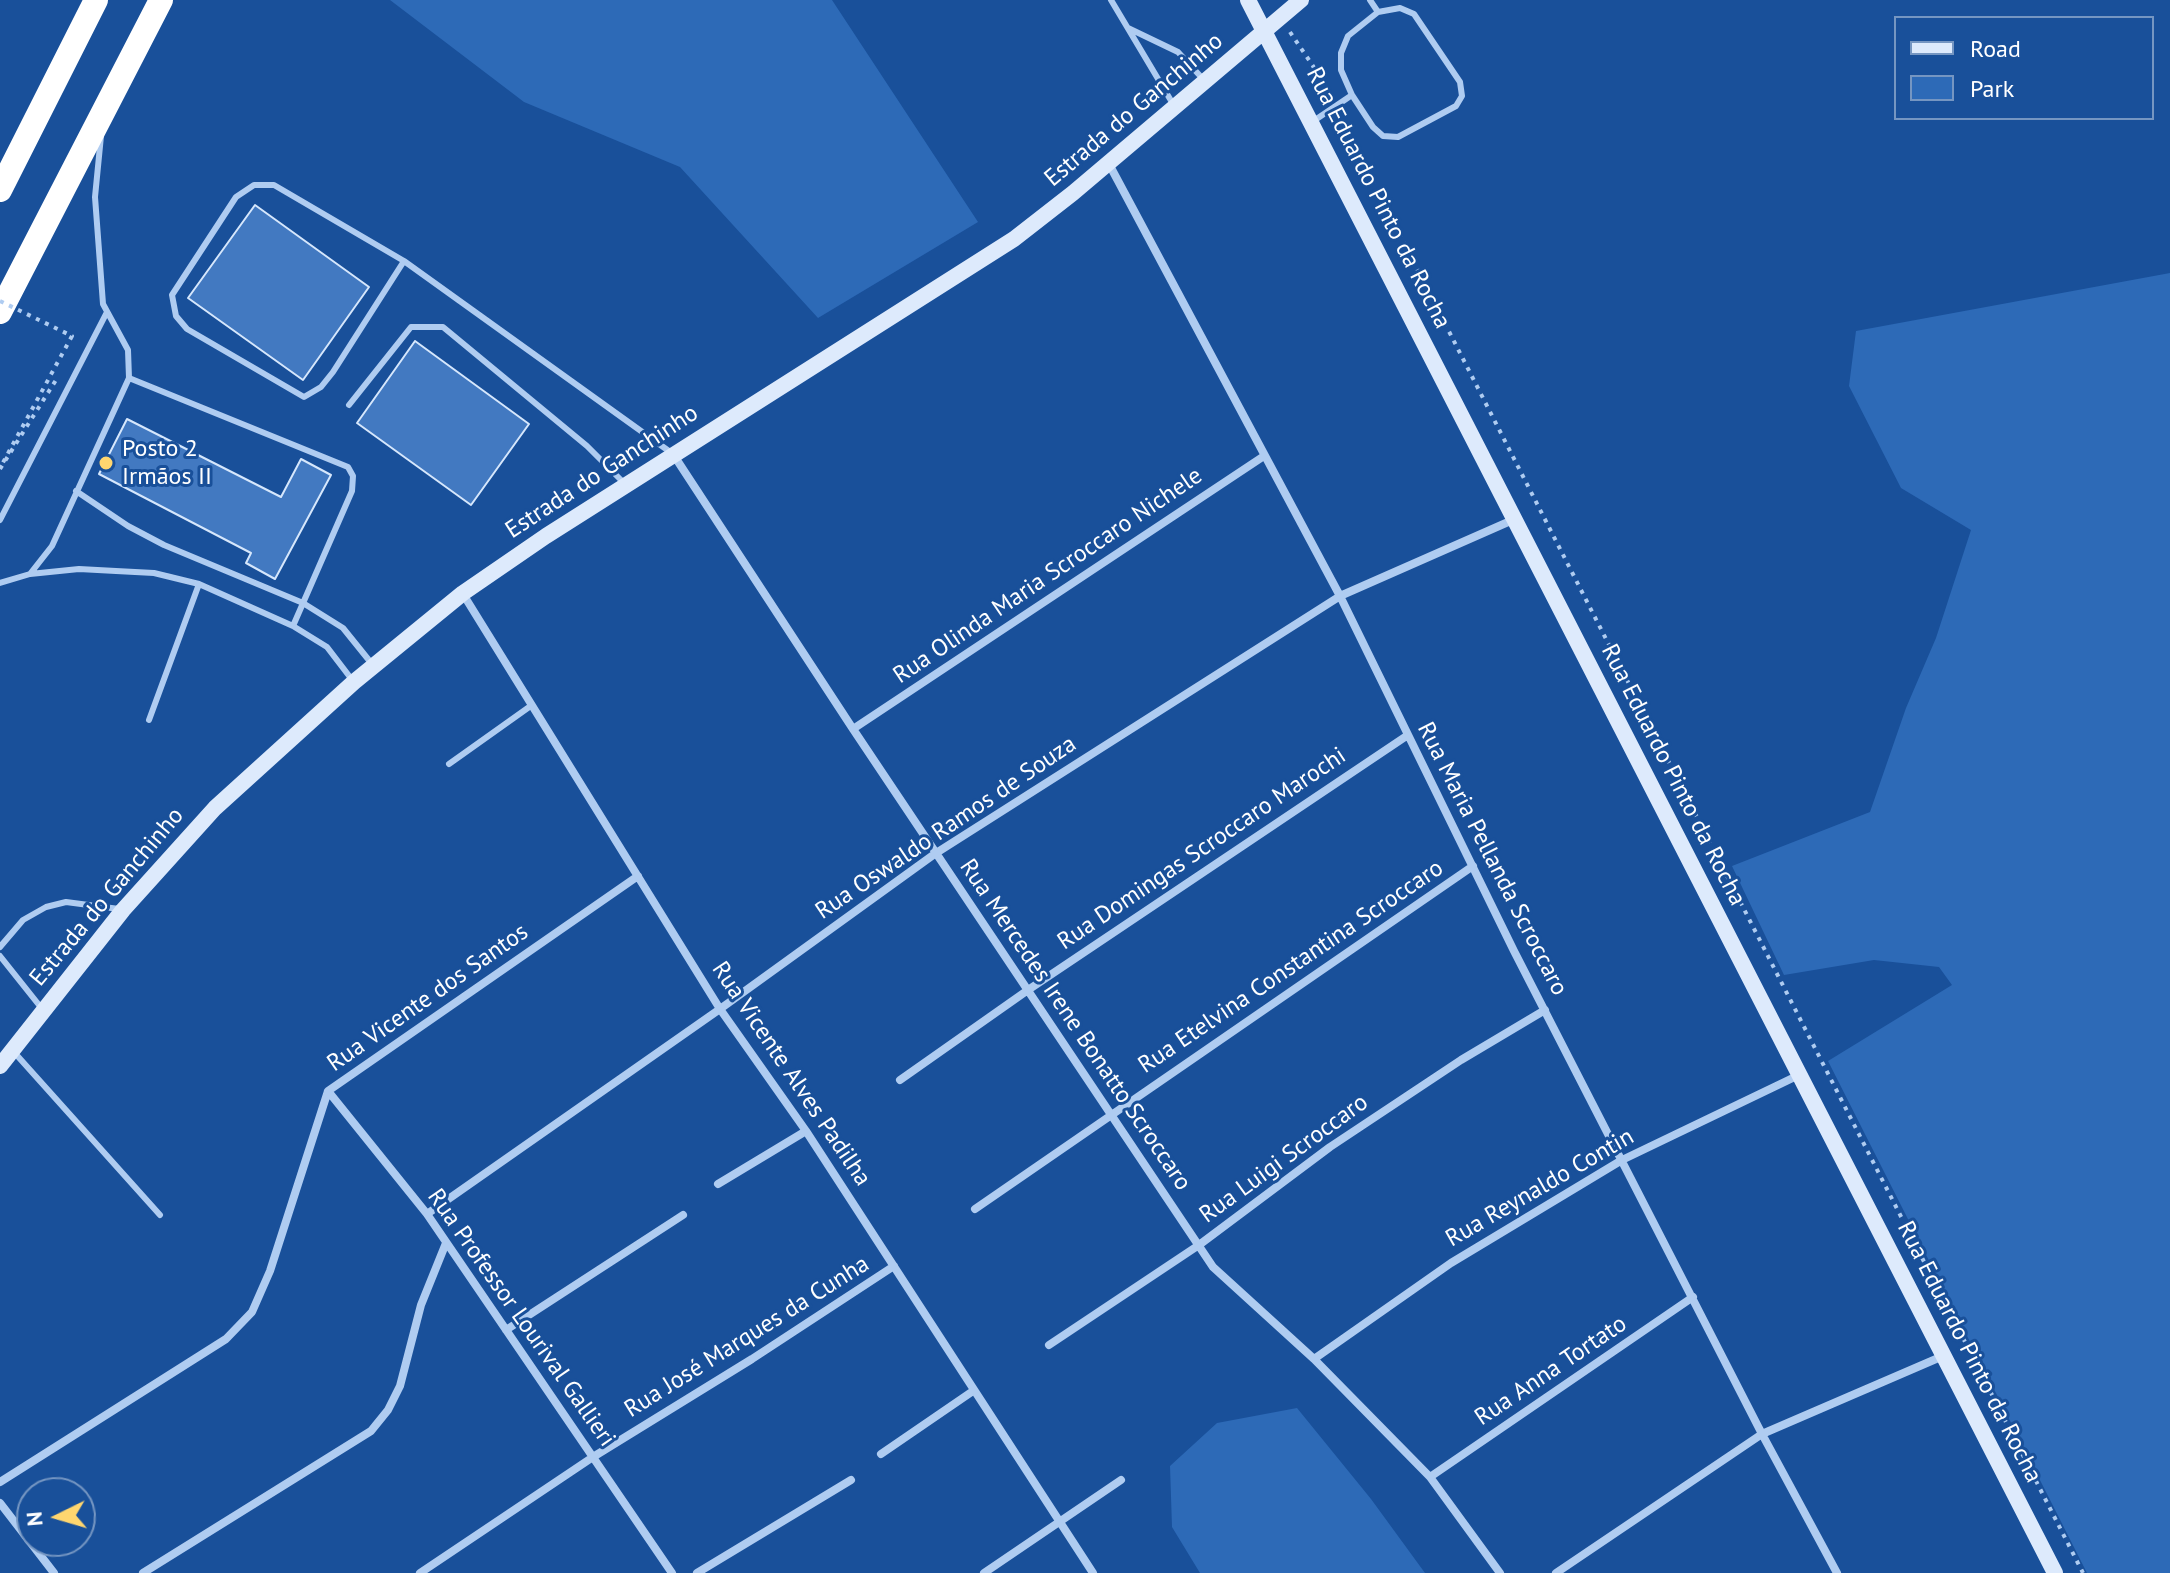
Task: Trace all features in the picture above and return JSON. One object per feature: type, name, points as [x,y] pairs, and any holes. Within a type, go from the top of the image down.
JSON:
[{"type":"highway","points":[[0,190],[96,0]]},
{"type":"highway","points":[[0,312],[161,0]]},
{"type":"main road","name":"Rua Eduardo Pinto da Rocha","points":[[1248,0],[2055,1573]]},
{"type":"main road","name":"Estrada do Ganchinho","points":[[0,1066],[123,910],[215,808],[373,666],[463,593],[625,484],[977,264],[1055,208],[1301,0]]},
{"type":"street","name":"Rua Maria Pellanda Scroccaro","points":[[1108,163],[1340,596],[1545,1010],[1762,1434],[1837,1573]]},
{"type":"street","name":"Rua Mercedes Irene Bonatto Scroccaro","points":[[673,454],[1213,1267],[1314,1359],[1430,1477],[1500,1573]]},
{"type":"street","name":"Rua Olinda Maria Scroccaro Nichele","points":[[853,729],[1264,456]]},
{"type":"street","name":"Rua Oswaldo Ramos de Souza","points":[[427,1214],[936,853],[1340,596],[1515,519]]},
{"type":"street","name":"Rua Vicente Alves Padilha","points":[[463,593],[720,1009],[806,1131],[1093,1573]]},
{"type":"street","name":"Rua Domingas Scroccaro Marochi","points":[[900,1080],[1028,990],[1408,735]]},
{"type":"street","name":"Rua Etelvina Constantina Scroccaro","points":[[975,1209],[1473,866]]},
{"type":"street","name":"Rua Vicente dos Santos","points":[[0,1482],[226,1339],[252,1312],[270,1271],[328,1091],[638,876]]},
{"type":"street","name":"Rua Luigi Scroccaro","points":[[1049,1345],[1199,1245],[1330,1147],[1461,1060],[1545,1010]]},
{"type":"street","name":"Rua Reynaldo Contin","points":[[1314,1359],[1451,1263],[1622,1160],[1799,1074]]},
{"type":"street","name":"Rua Professor Lourival Gallieri","points":[[328,1091],[427,1214],[672,1573]]},
{"type":"street","points":[[718,1184],[806,1131]]},
{"type":"street","points":[[506,1330],[683,1215]]},
{"type":"street","points":[[143,1573],[371,1431],[388,1410],[400,1386],[421,1305],[446,1243]]},
{"type":"street","name":"Rua José Marques da Cunha","points":[[420,1573],[593,1457],[752,1359],[894,1266]]},
{"type":"street","name":"Rua Anna Tortato","points":[[1430,1477],[1693,1297]]},
{"type":"street","points":[[1556,1573],[1762,1434],[1944,1356]]},
{"type":"street","points":[[881,1454],[973,1391]]},
{"type":"street","points":[[697,1573],[851,1480]]},
{"type":"street","points":[[984,1573],[1121,1480]]},
{"type":"street","points":[[0,1503],[54,1573]]},
{"type":"lane","points":[[1111,0],[1175,107]]},
{"type":"lane","points":[[1370,0],[1378,12]]},
{"type":"lane","points":[[1400,8],[1414,14],[1460,82],[1462,96],[1456,106],[1398,137],[1383,136],[1373,127],[1352,95],[1341,70],[1341,53],[1348,36],[1378,12],[1400,8]]},
{"type":"lane","points":[[1128,28],[1185,57],[1205,81]]},
{"type":"lane","points":[[1312,122],[1352,95]]},
{"type":"lane","points":[[30,574],[52,546],[129,378],[128,350],[103,304],[95,197],[103,115]]},
{"type":"lane","points":[[404,261],[333,372],[321,387],[304,397],[187,329],[176,316],[172,295],[236,197],[254,185],[274,185],[404,261],[673,454]]},
{"type":"lane","points":[[0,520],[107,312]]},
{"type":"lane","points":[[349,405],[411,327],[443,327],[587,446],[625,484]]},
{"type":"lane","points":[[129,378],[348,467],[353,476],[352,491],[293,626]]},
{"type":"lane","points":[[76,491],[128,526],[164,545],[303,603],[343,628],[373,666]]},
{"type":"lane","points":[[0,583],[30,574],[79,569],[154,573],[199,584],[293,626],[327,647],[354,682]]},
{"type":"lane","points":[[149,720],[199,584]]},
{"type":"lane","points":[[449,764],[532,705]]},
{"type":"lane","points":[[0,947],[23,920],[46,907],[66,902],[123,910]]},
{"type":"lane","points":[[0,956],[43,1010]]},
{"type":"lane","points":[[12,1050],[160,1215]]},
{"type":"path","points":[[1288,28],[1313,66],[2083,1573]]},
{"type":"path","points":[[0,301],[72,336],[0,469]]},
{"type":"path","points":[[0,469],[63,368]]},
{"type":"green space","points":[[390,0],[832,0],[978,222],[818,318],[680,167],[524,102]]},
{"type":"green space","points":[[2170,273],[2170,1573],[2087,1573],[1828,1061],[1952,985],[1939,967],[1874,960],[1784,975],[1732,866],[1870,812],[1906,708],[1936,638],[1971,530],[1901,488],[1849,386],[1856,331]]},
{"type":"green space","points":[[1297,1408],[1371,1499],[1425,1573],[1200,1573],[1172,1527],[1170,1466],[1217,1423]]},
{"type":"building","points":[[255,205],[369,287],[303,380],[188,298]]},
{"type":"building","points":[[415,341],[529,424],[471,505],[357,423]]},
{"type":"building","points":[[127,419],[281,497],[301,459],[331,475],[275,579],[246,563],[251,553],[99,474]]},
{"type":"place","name":"Posto 2 Irmãos II","points":[[106,463]]}]
